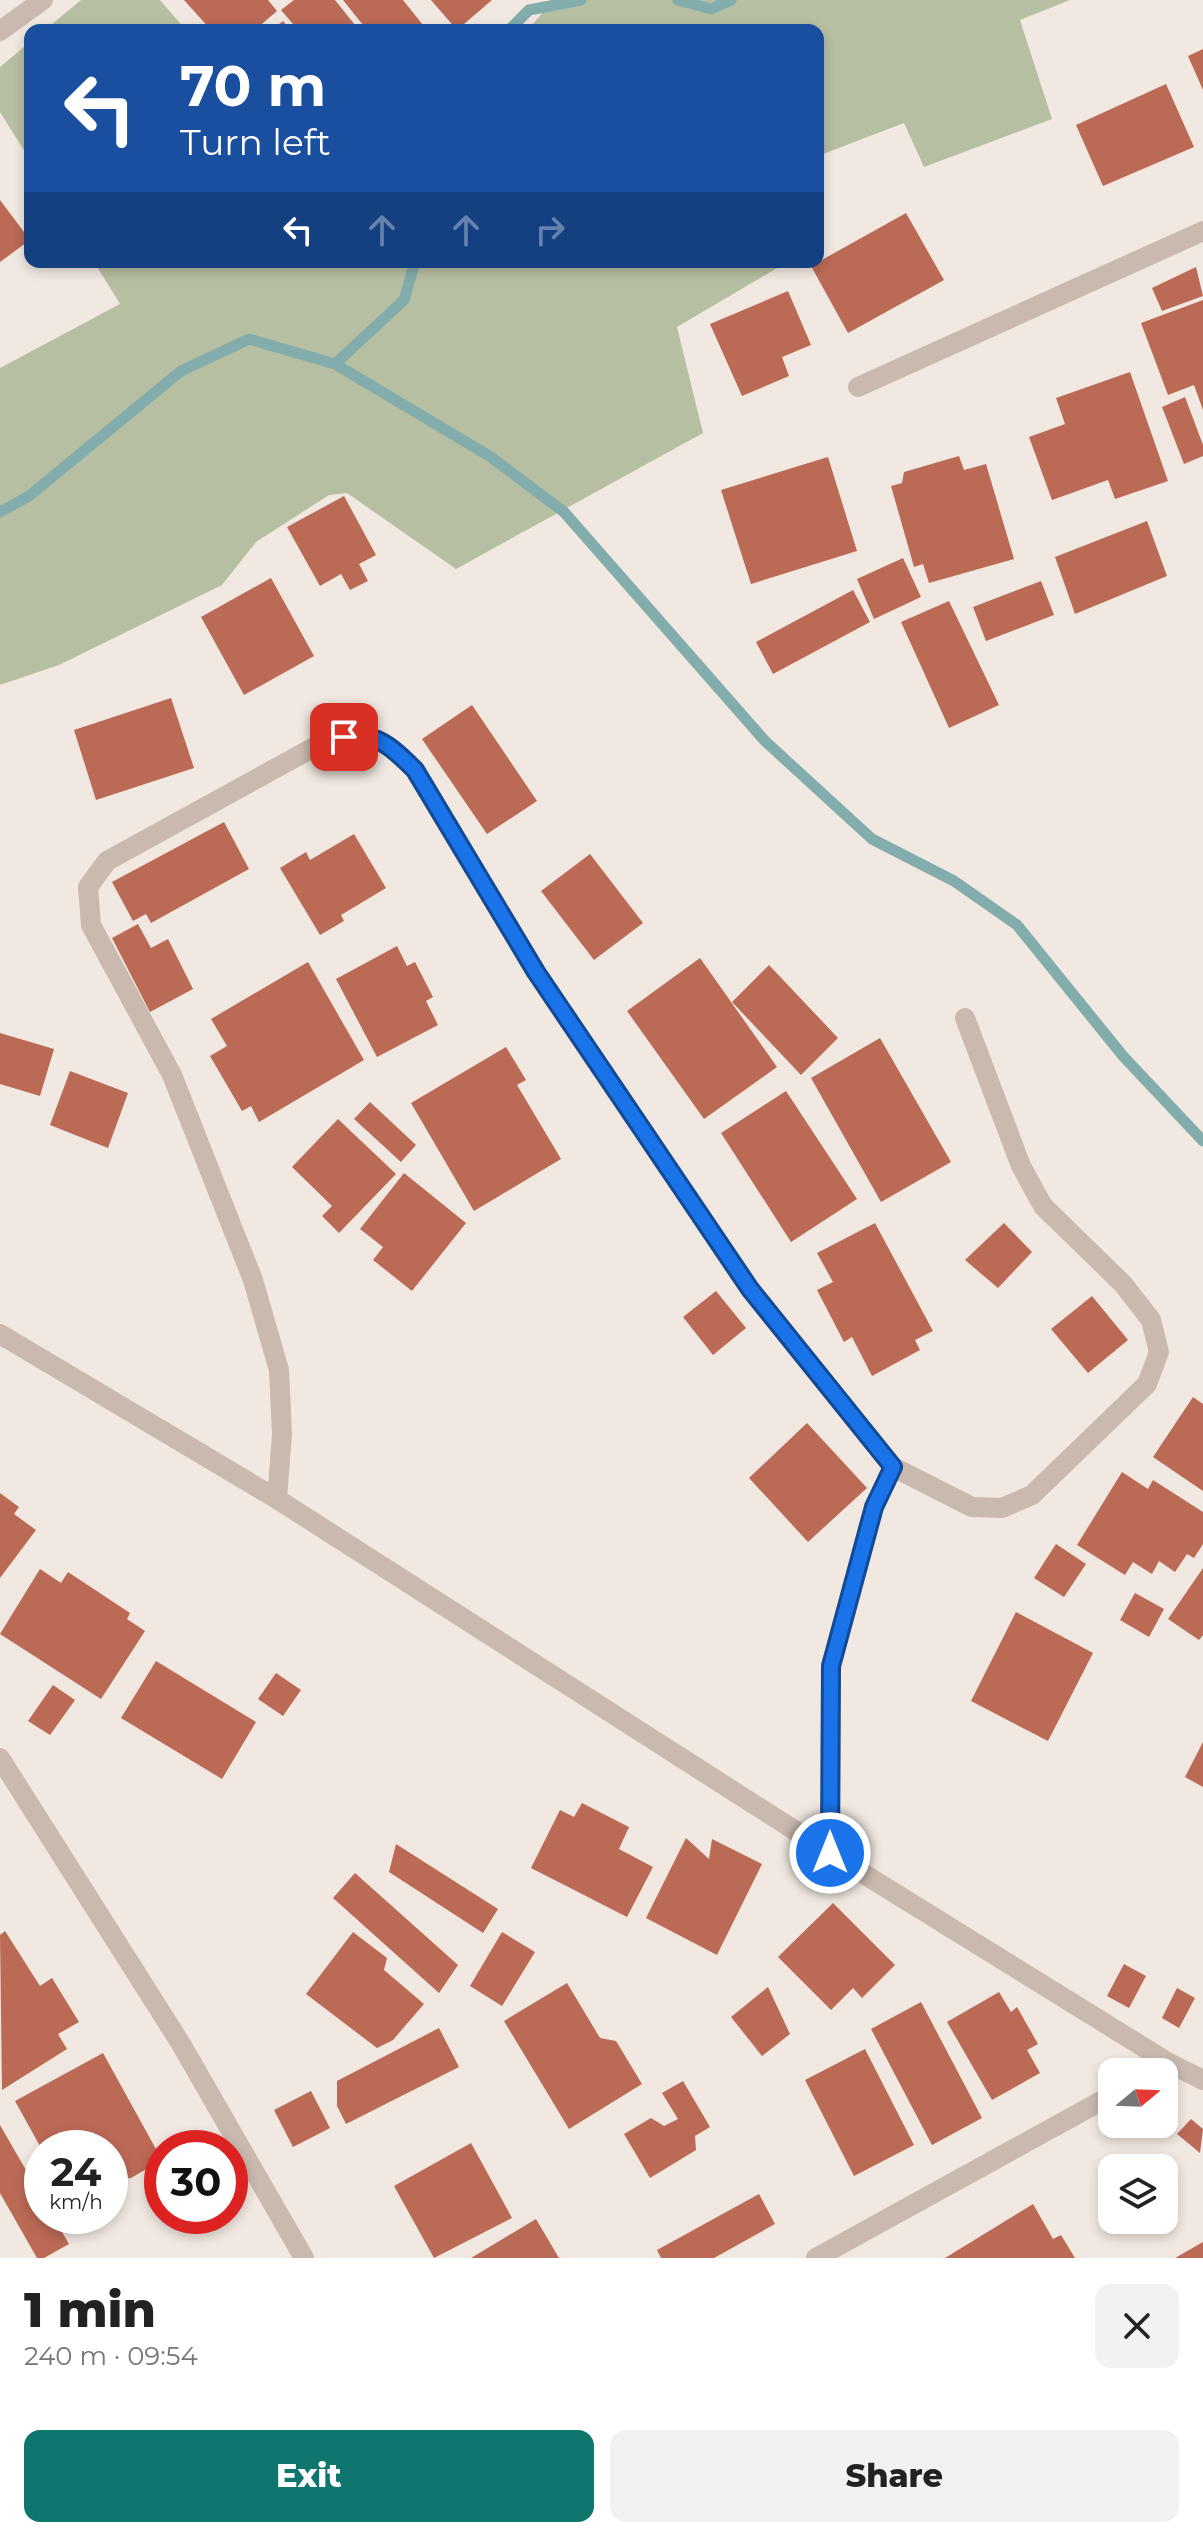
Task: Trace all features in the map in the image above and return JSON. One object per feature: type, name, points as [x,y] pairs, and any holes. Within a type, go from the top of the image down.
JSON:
[{"type":"street","points":[[0,31],[43,0]]},
{"type":"street","points":[[858,387],[1203,231]]},
{"type":"street","points":[[277,1499],[282,1434],[279,1370],[253,1280],[172,1075],[91,925],[88,887],[107,861],[327,740],[360,734],[389,744],[415,770],[536,972],[750,1289],[893,1467],[972,1507],[1002,1508],[1032,1495],[1147,1384],[1159,1352],[1151,1320],[1133,1296],[1043,1206],[1021,1166],[965,1018]]},
{"type":"street","points":[[0,1334],[277,1499],[1146,2058]]},
{"type":"street","points":[[830,1853],[831,1666],[874,1507],[893,1467]]},
{"type":"street","points":[[0,1758],[181,2044],[304,2258]]},
{"type":"street","points":[[1178,2073],[1203,2080]]},
{"type":"street","points":[[816,2258],[1098,2103]]},
{"type":"green space","points":[[81,0],[160,0],[181,24],[52,24]]},
{"type":"green space","points":[[553,0],[1070,0],[1020,20],[1052,119],[924,167],[904,123],[824,154],[824,24],[533,24]]},
{"type":"green space","points":[[24,47],[24,150],[0,112],[0,67]]},
{"type":"green space","points":[[98,268],[777,268],[677,327],[703,433],[456,569],[347,493],[329,495],[256,542],[222,585],[59,665],[0,685],[0,368],[120,304]]},
{"type":"building","points":[[184,0],[268,0],[277,11],[262,24],[206,24]]},
{"type":"building","points":[[294,0],[335,0],[354,24],[293,24],[281,10]]},
{"type":"building","points":[[343,0],[403,0],[422,24],[362,24]]},
{"type":"building","points":[[431,0],[492,0],[464,24],[452,24]]},
{"type":"building","points":[[1203,49],[1203,90],[1188,56]]},
{"type":"building","points":[[1166,84],[1194,147],[1103,186],[1076,125]]},
{"type":"building","points":[[0,200],[24,232],[24,244],[0,262]]},
{"type":"building","points":[[906,213],[944,280],[848,333],[812,268],[824,268],[824,259]]},
{"type":"building","points":[[1196,267],[1203,296],[1162,311],[1152,288]]},
{"type":"building","points":[[788,291],[811,345],[782,357],[789,376],[742,396],[710,324]]},
{"type":"building","points":[[1203,300],[1203,410],[1194,385],[1168,395],[1141,323]]},
{"type":"building","points":[[1130,372],[1168,481],[1115,499],[1108,480],[1052,500],[1029,437],[1065,424],[1056,398]]},
{"type":"building","points":[[1185,397],[1203,445],[1203,456],[1184,464],[1162,407]]},
{"type":"building","points":[[959,456],[964,470],[986,464],[1014,559],[929,583],[923,564],[914,567],[891,486],[902,483],[904,472]]},
{"type":"building","points":[[828,457],[857,551],[751,584],[721,490]]},
{"type":"building","points":[[344,496],[376,555],[359,564],[368,581],[350,590],[341,574],[320,586],[287,527]]},
{"type":"building","points":[[1147,521],[1167,576],[1075,614],[1055,557]]},
{"type":"building","points":[[903,558],[921,597],[874,619],[857,579]]},
{"type":"building","points":[[271,578],[314,656],[244,695],[201,617]]},
{"type":"building","points":[[1041,581],[1054,615],[986,641],[973,607]]},
{"type":"building","points":[[853,590],[870,622],[773,674],[756,642]]},
{"type":"building","points":[[949,601],[999,705],[949,728],[901,622]]},
{"type":"building","points":[[171,698],[194,768],[96,800],[74,730]]},
{"type":"building","points":[[472,705],[537,801],[487,834],[422,739]]},
{"type":"building","points":[[224,822],[249,869],[151,923],[146,914],[133,921],[112,882]]},
{"type":"building","points":[[354,834],[386,888],[341,915],[344,921],[320,935],[280,868],[306,852],[310,860]]},
{"type":"building","points":[[590,854],[643,923],[594,960],[541,891]]},
{"type":"building","points":[[138,924],[151,948],[168,939],[193,989],[150,1012],[112,938]]},
{"type":"building","points":[[397,946],[407,966],[415,962],[433,997],[426,1001],[438,1025],[377,1057],[336,979]]},
{"type":"building","points":[[700,958],[777,1067],[704,1119],[627,1011]]},
{"type":"building","points":[[308,962],[364,1060],[259,1122],[251,1106],[242,1111],[210,1056],[227,1046],[211,1019]]},
{"type":"building","points":[[769,965],[838,1038],[801,1075],[732,1002]]},
{"type":"building","points":[[0,1033],[54,1049],[40,1096],[0,1084]]},
{"type":"building","points":[[880,1038],[951,1162],[881,1202],[811,1078]]},
{"type":"building","points":[[506,1047],[526,1080],[517,1085],[561,1159],[474,1211],[411,1103]]},
{"type":"building","points":[[70,1071],[128,1093],[108,1148],[50,1125]]},
{"type":"building","points":[[786,1091],[857,1199],[791,1242],[721,1133]]},
{"type":"building","points":[[370,1102],[416,1145],[401,1162],[354,1119]]},
{"type":"building","points":[[338,1119],[396,1174],[339,1233],[322,1216],[332,1206],[292,1167]]},
{"type":"building","points":[[404,1173],[466,1223],[412,1291],[373,1260],[383,1247],[360,1229]]},
{"type":"building","points":[[875,1223],[933,1331],[915,1340],[920,1350],[872,1376],[852,1337],[844,1342],[817,1290],[833,1282],[817,1253]]},
{"type":"building","points":[[1004,1223],[1032,1252],[998,1288],[965,1260]]},
{"type":"building","points":[[716,1291],[746,1328],[713,1355],[683,1317]]},
{"type":"building","points":[[1092,1296],[1128,1340],[1088,1373],[1051,1329]]},
{"type":"building","points":[[1193,1397],[1203,1404],[1203,1491],[1153,1457]]},
{"type":"building","points":[[807,1423],[867,1488],[808,1542],[749,1478]]},
{"type":"building","points":[[1122,1472],[1148,1489],[1153,1480],[1203,1512],[1203,1544],[1194,1558],[1187,1554],[1175,1572],[1159,1561],[1152,1574],[1133,1562],[1125,1575],[1077,1545]]},
{"type":"building","points":[[0,1493],[19,1507],[14,1514],[36,1530],[0,1578]]},
{"type":"building","points":[[1056,1544],[1086,1564],[1064,1597],[1034,1578]]},
{"type":"building","points":[[1203,1568],[1203,1635],[1199,1640],[1168,1619]]},
{"type":"building","points":[[40,1569],[61,1583],[68,1572],[130,1613],[127,1619],[145,1631],[101,1699],[0,1634]]},
{"type":"building","points":[[1135,1593],[1164,1609],[1149,1637],[1120,1620]]},
{"type":"building","points":[[1016,1612],[1093,1653],[1048,1741],[971,1701]]},
{"type":"building","points":[[156,1661],[256,1722],[222,1779],[121,1718]]},
{"type":"building","points":[[276,1673],[301,1690],[283,1716],[258,1699]]},
{"type":"building","points":[[53,1685],[75,1700],[50,1735],[28,1721]]},
{"type":"building","points":[[1203,1742],[1203,1787],[1185,1777]]},
{"type":"building","points":[[582,1803],[629,1827],[619,1849],[653,1867],[627,1917],[531,1868],[560,1810],[574,1817]]},
{"type":"building","points":[[686,1838],[709,1859],[712,1839],[762,1864],[717,1955],[646,1918]]},
{"type":"building","points":[[396,1844],[498,1909],[483,1933],[389,1872]]},
{"type":"building","points":[[355,1873],[458,1965],[439,1993],[333,1898]]},
{"type":"building","points":[[833,1903],[895,1965],[862,1998],[853,1988],[831,2010],[778,1957]]},
{"type":"building","points":[[5,1931],[40,1986],[52,1978],[79,2022],[58,2034],[67,2049],[2,2090],[0,1935]]},
{"type":"building","points":[[353,1932],[387,1958],[384,1970],[424,2004],[393,2040],[377,2048],[306,1994]]},
{"type":"building","points":[[502,1932],[535,1952],[502,2006],[470,1986]]},
{"type":"building","points":[[1124,1964],[1146,1976],[1129,2008],[1107,1996]]},
{"type":"building","points":[[567,1983],[600,2038],[616,2041],[642,2084],[569,2129],[504,2021]]},
{"type":"building","points":[[768,1987],[790,2034],[762,2056],[731,2017]]},
{"type":"building","points":[[1177,1988],[1195,1998],[1179,2028],[1162,2018]]},
{"type":"building","points":[[999,1992],[1011,2012],[1017,2007],[1038,2044],[1027,2050],[1040,2073],[992,2100],[947,2022]]},
{"type":"building","points":[[921,2002],[982,2118],[932,2145],[871,2029]]},
{"type":"building","points":[[439,2028],[459,2067],[346,2124],[337,2106],[337,2081]]},
{"type":"building","points":[[865,2049],[914,2145],[854,2176],[805,2080]]},
{"type":"building","points":[[103,2053],[145,2130],[144,2170],[128,2178],[128,2130],[31,2130],[15,2101]]},
{"type":"building","points":[[683,2081],[710,2127],[695,2136],[696,2150],[650,2178],[624,2134],[651,2118],[664,2126],[678,2119],[662,2093]]},
{"type":"building","points":[[311,2091],[330,2128],[293,2147],[274,2110]]},
{"type":"building","points":[[1191,2119],[1203,2129],[1200,2153],[1178,2135]]},
{"type":"building","points":[[0,2125],[24,2167],[24,2234],[63,2234],[69,2244],[44,2258],[37,2258],[0,2193]]},
{"type":"building","points":[[471,2143],[512,2218],[434,2258],[394,2186]]},
{"type":"building","points":[[759,2194],[775,2224],[714,2258],[661,2258],[657,2250]]},
{"type":"building","points":[[1033,2204],[1053,2239],[1061,2235],[1075,2258],[945,2258]]},
{"type":"building","points":[[536,2219],[559,2258],[471,2258]]},
{"type":"building","points":[[1203,2242],[1203,2258],[1175,2258]]},
{"type":"waterway","points":[[515,24],[529,10],[581,0]]},
{"type":"waterway","points":[[678,0],[711,9],[731,0]]},
{"type":"waterway","points":[[335,364],[404,300],[413,268]]},
{"type":"waterway","points":[[0,512],[29,496],[181,371],[249,339],[335,364],[491,457],[564,512],[765,741],[872,839],[954,881],[1017,925],[1123,1056],[1203,1141]]},
{"type":"route","points":[[344,737],[360,734],[389,744],[415,770],[536,972],[750,1289],[893,1467],[874,1507],[831,1666],[830,1853]]}]
